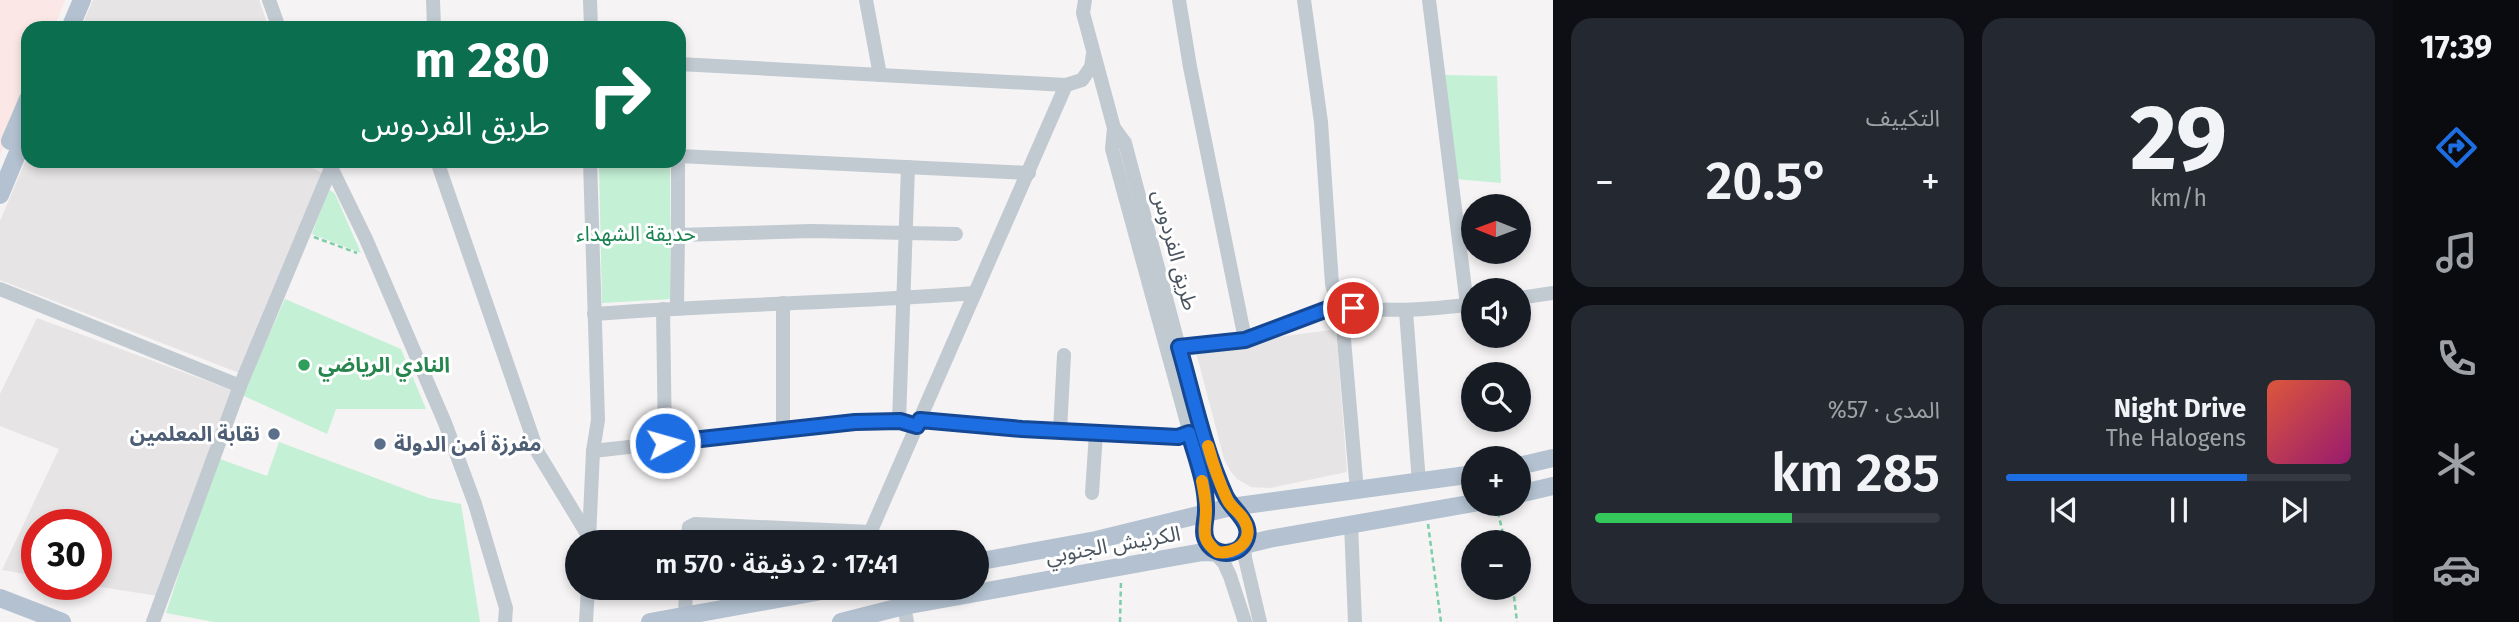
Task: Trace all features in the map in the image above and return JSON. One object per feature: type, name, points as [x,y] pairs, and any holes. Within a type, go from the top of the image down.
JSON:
[{"type":"main road","points":[[61,21],[70,0]]},
{"type":"main road","points":[[73,21],[82,0]]},
{"type":"main road","points":[[0,164],[21,115]]},
{"type":"main road","points":[[0,195],[21,145]]},
{"type":"main road","points":[[1531,463],[1553,458]]},
{"type":"main road","name":"الكرنيش الجنوبي","points":[[989,560],[1096,540],[1231,507],[1461,476]]},
{"type":"main road","points":[[1531,491],[1553,486]]},
{"type":"main road","name":"الكرنيش الجنوبي","points":[[841,622],[905,614],[1121,566],[1186,555],[1237,551],[1244,545],[1461,505]]},
{"type":"main road","points":[[0,598],[62,622]]},
{"type":"main road","points":[[650,622],[772,600]]},
{"type":"street","points":[[269,0],[276,21]]},
{"type":"street","points":[[433,0],[434,21]]},
{"type":"street","points":[[590,0],[590,21]]},
{"type":"street","points":[[866,0],[880,75]]},
{"type":"street","name":"طريق الفردوس","points":[[1071,0],[1084,6],[1093,54],[1114,128],[1125,144],[1189,433],[1201,474],[1206,513],[1204,534],[1208,545],[1217,552],[1230,576],[1245,622]]},
{"type":"street","points":[[1179,0],[1245,340]]},
{"type":"street","points":[[1304,0],[1321,122],[1332,284],[1342,316],[1357,491]]},
{"type":"street","points":[[1429,0],[1466,278]]},
{"type":"street","points":[[686,64],[1066,85],[1082,80],[1091,67],[1093,54]]},
{"type":"street","points":[[872,530],[1066,85]]},
{"type":"street","points":[[686,159],[1029,173]]},
{"type":"street","points":[[900,421],[908,167]]},
{"type":"street","points":[[153,622],[240,386],[304,234],[328,168]]},
{"type":"street","points":[[330,168],[375,260],[445,423],[475,504],[506,608],[505,622]]},
{"type":"street","points":[[439,168],[538,453],[583,530]]},
{"type":"street","points":[[589,530],[593,451],[598,420],[590,168]]},
{"type":"street","points":[[665,443],[670,308],[678,235],[679,168]]},
{"type":"street","points":[[678,235],[811,232],[956,234]]},
{"type":"street","points":[[0,289],[240,386]]},
{"type":"street","points":[[594,314],[975,293]]},
{"type":"street","points":[[1531,296],[1553,293]]},
{"type":"street","points":[[783,303],[783,430]]},
{"type":"street","points":[[1172,347],[1245,340],[1338,305],[1406,312],[1461,305]]},
{"type":"street","points":[[1406,312],[1419,482]]},
{"type":"street","name":"طريق الفردوس","points":[[1172,347],[1215,469],[1231,507],[1240,513],[1246,523],[1244,545],[1250,583],[1261,622]]},
{"type":"street","points":[[1060,431],[1064,355]]},
{"type":"street","points":[[593,451],[855,422],[900,421],[1178,437],[1189,433]]},
{"type":"street","points":[[1092,493],[1096,433]]},
{"type":"street","points":[[689,530],[695,524],[775,530]]},
{"type":"street","points":[[1351,524],[1355,622]]},
{"type":"street","points":[[586,622],[587,600]]},
{"type":"street","points":[[685,600],[685,616]]},
{"type":"path","points":[[304,234],[375,260]]},
{"type":"path","points":[[1426,511],[1441,622]]},
{"type":"path","points":[[1120,622],[1121,566]]},
{"type":"path","points":[[1514,600],[1517,622]]},
{"type":"shaded area","points":[[0,0],[65,0],[57,21],[21,21],[21,106],[0,155]]},
{"type":"shaded area","points":[[93,0],[259,0],[266,21],[84,21]]},
{"type":"shaded area","points":[[22,168],[312,168],[323,173],[239,373],[0,280],[0,221]]},
{"type":"shaded area","points":[[37,318],[234,391],[158,596],[112,589],[112,509],[31,509],[59,449],[0,426],[0,394]]},
{"type":"shaded area","points":[[1331,330],[1335,332],[1337,339],[1347,472],[1270,488],[1251,487],[1237,479],[1224,459],[1195,348]]},
{"type":"shaded area","points":[[21,530],[21,573],[2,570]]},
{"type":"green space","points":[[1442,75],[1497,76],[1501,183],[1455,179]]},
{"type":"green space","name":"حديقة الشهداء","points":[[599,168],[670,168],[671,299],[602,303]]},
{"type":"green space","points":[[330,190],[335,194],[361,253],[312,234]]},
{"type":"green space","name":"النادي الرياضي","points":[[285,299],[401,349],[426,409],[336,409],[327,434],[242,395]]},
{"type":"green space","points":[[279,442],[429,498],[461,504],[480,622],[214,622],[166,613],[217,458],[267,476]]},
{"type":"slow traffic","points":[[1202,481],[1206,513],[1204,534],[1208,545],[1217,552],[1237,551],[1244,545],[1246,523],[1240,513],[1231,507],[1208,446]]},
{"type":"place","name":"النادي الرياضي","points":[[304,365]]},
{"type":"place","name":"نقابة المعلمين","points":[[274,434]]},
{"type":"place","name":"مفرزة أمن الدولة","points":[[380,444]]},
{"type":"route","points":[[665,443],[855,422],[900,421],[917,426],[920,420],[1022,429],[1178,437],[1189,433],[1204,487],[1204,534],[1208,545],[1217,552],[1237,551],[1244,545],[1246,523],[1240,513],[1231,507],[1215,469],[1179,347],[1245,340],[1338,305],[1353,308]]}]
